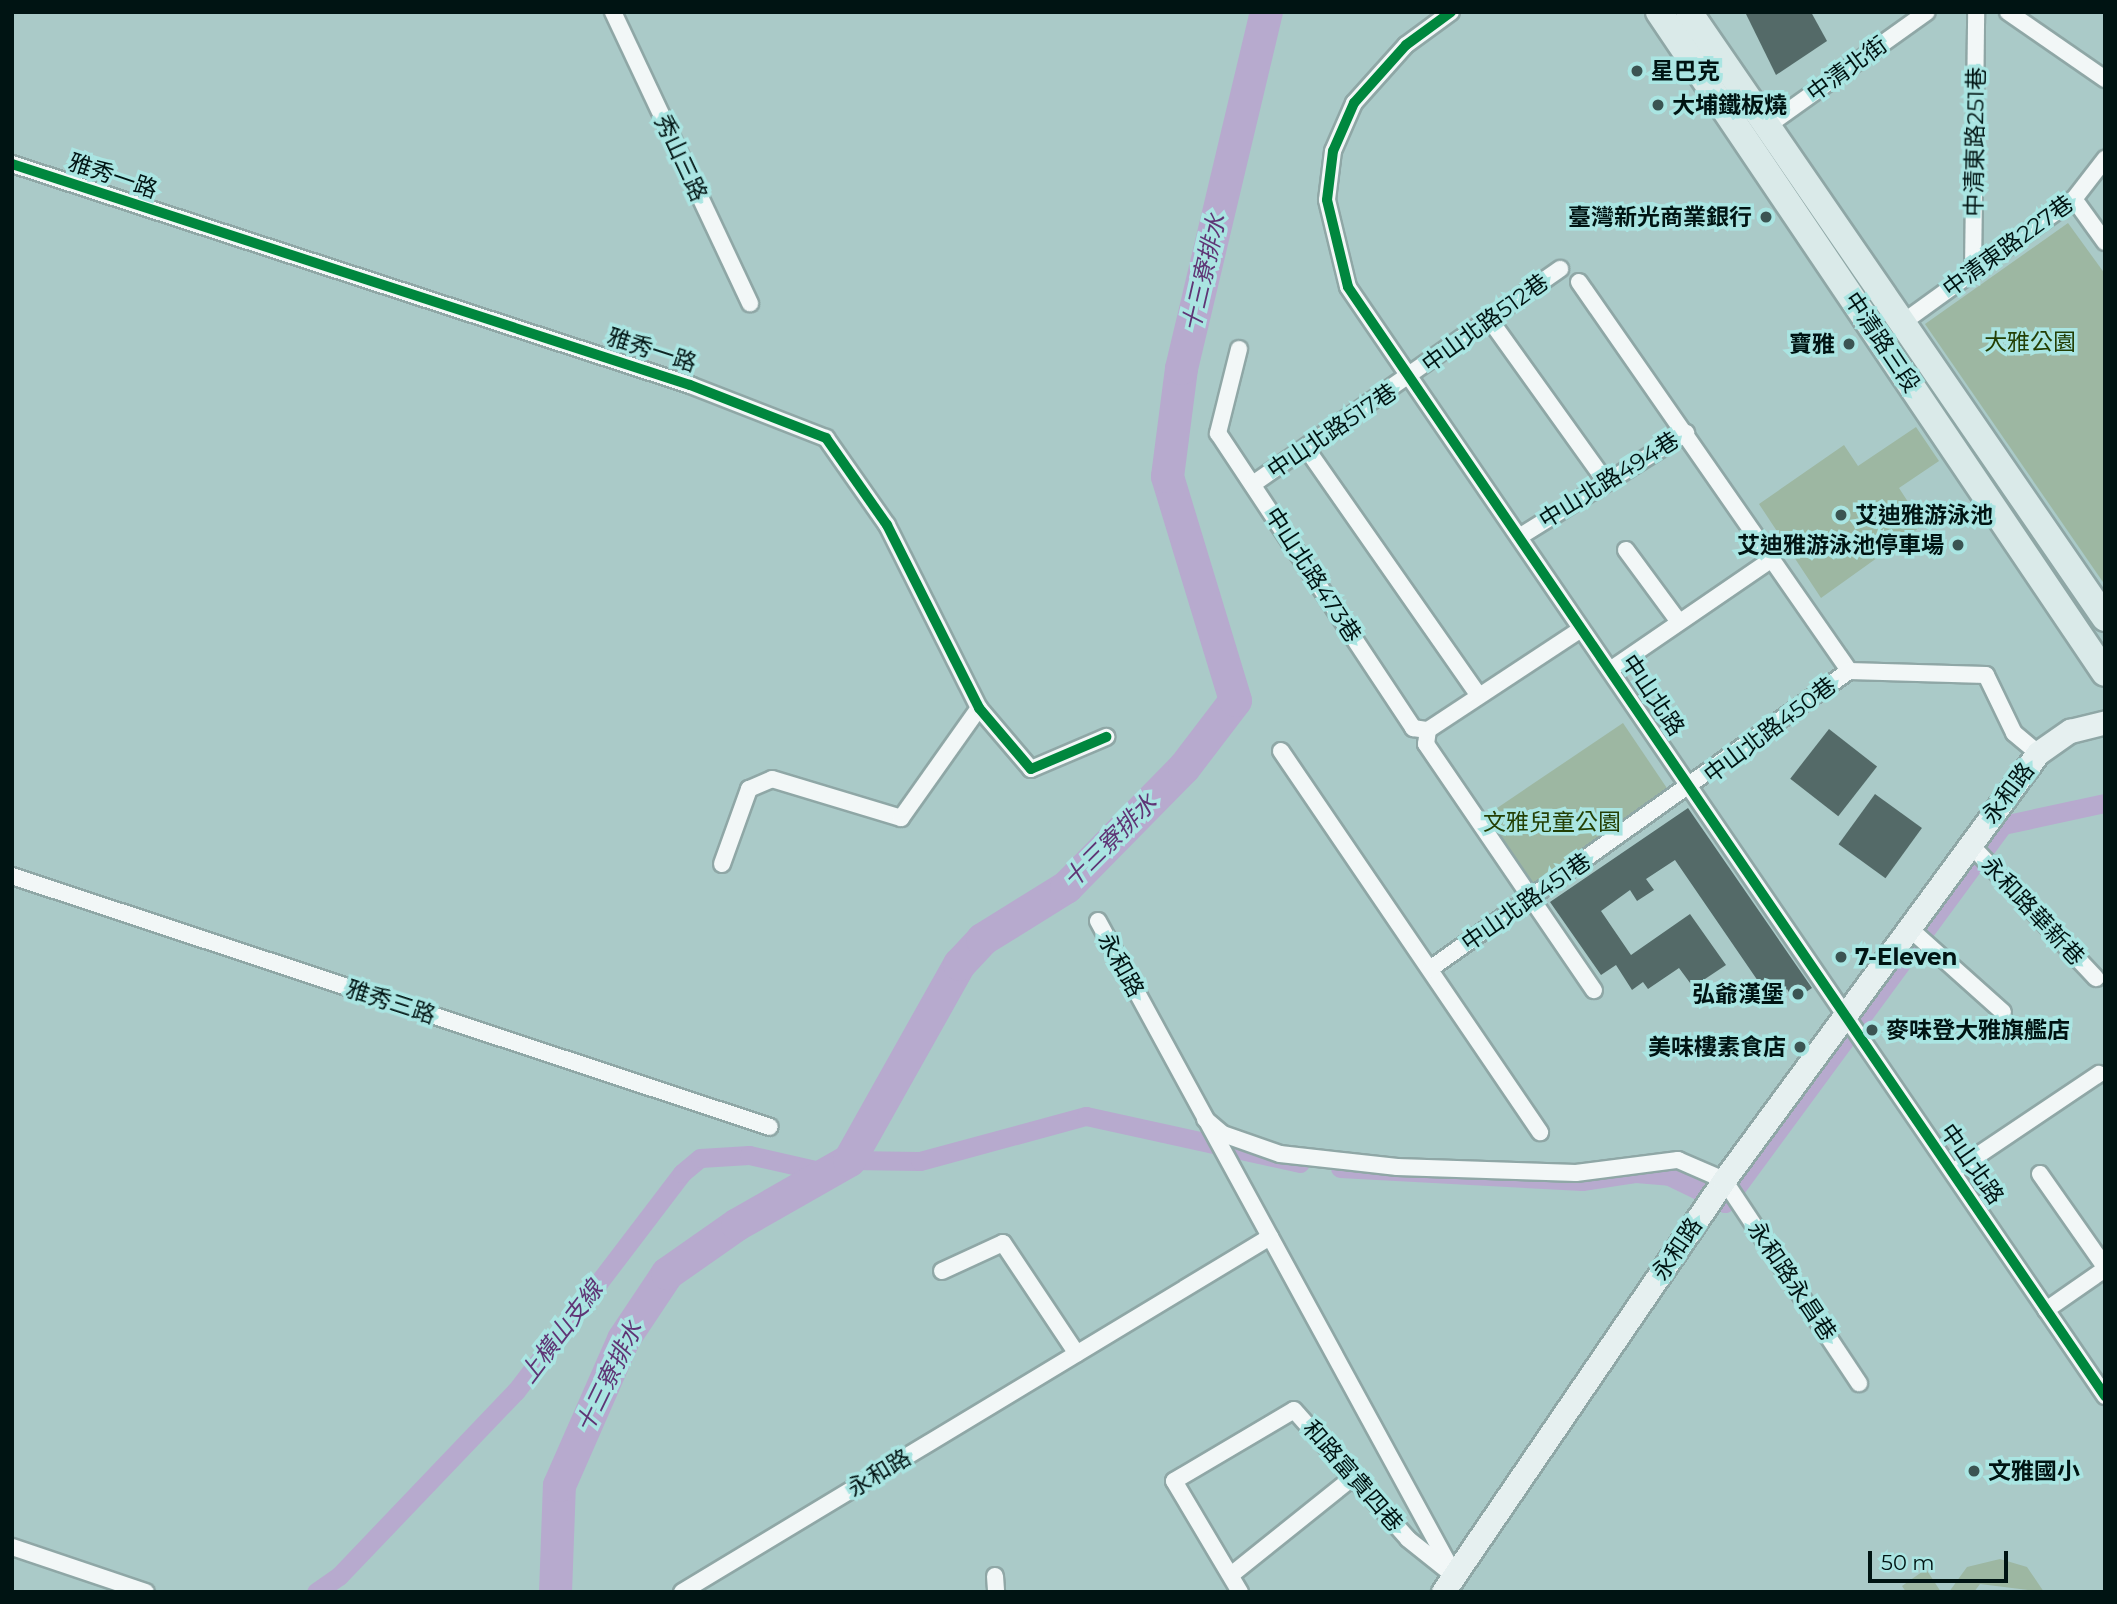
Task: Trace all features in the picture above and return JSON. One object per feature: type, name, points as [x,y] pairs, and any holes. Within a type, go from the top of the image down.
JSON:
[{"type":"main road","name":"中清路三段","points":[[1659,12],[2105,673]]},
{"type":"main road","name":"中清路三段","points":[[1689,12],[2104,614]]},
{"type":"main road","name":"永和路","points":[[1449,1584],[1724,1181],[2038,753],[2070,731],[2105,722]]},
{"type":"street","name":"秀山三路","points":[[613,12],[750,303]]},
{"type":"street","name":"中山北路","points":[[1451,12],[1406,45],[1354,103],[1333,151],[1327,200],[1348,287],[2105,1396]]},
{"type":"street","name":"中清北街","points":[[1767,127],[1927,12]]},
{"type":"street","name":"中清東路251巷","points":[[1973,272],[1976,12]]},
{"type":"street","points":[[2008,12],[2105,79]]},
{"type":"street","name":"中清東路227巷","points":[[1902,323],[2074,199],[2105,159]]},
{"type":"street","name":"雅秀一路","points":[[12,164],[690,385],[826,438],[887,525],[979,708],[1031,769],[1106,737]]},
{"type":"street","points":[[2074,199],[2105,242]]},
{"type":"street","name":"中山北路512巷","points":[[1410,377],[1560,269]]},
{"type":"street","name":"中山北路494巷","points":[[1519,537],[1686,433],[1579,282]]},
{"type":"street","points":[[1490,320],[1606,482]]},
{"type":"street","name":"中山北路473巷","points":[[1239,349],[1218,433],[1413,728],[1428,730]]},
{"type":"street","name":"中山北路517巷","points":[[1253,484],[1410,377]]},
{"type":"street","points":[[1686,433],[1849,671],[1986,675],[2014,733],[2038,753]]},
{"type":"street","points":[[1307,448],[1479,696]]},
{"type":"street","points":[[1626,550],[1679,622]]},
{"type":"street","points":[[1610,670],[1772,559]]},
{"type":"street","points":[[1581,629],[1428,730],[1426,744],[1594,990]]},
{"type":"street","name":"中山北路450巷","points":[[1691,788],[1849,671]]},
{"type":"street","points":[[722,864],[749,789],[772,779],[901,818],[979,708]]},
{"type":"street","points":[[1281,751],[1540,1132]]},
{"type":"street","name":"中山北路451巷","points":[[1430,969],[1691,788]]},
{"type":"street","name":"永和路華新巷","points":[[1971,845],[2096,978]]},
{"type":"street","name":"雅秀三路","points":[[12,876],[770,1127]]},
{"type":"street","name":"永和路","points":[[1098,921],[1270,1237],[1449,1584]]},
{"type":"street","points":[[1909,929],[2003,1012]]},
{"type":"street","points":[[1952,1172],[2099,1074]]},
{"type":"street","name":"永和路","points":[[1205,1119],[1223,1135],[1280,1154],[1397,1167],[1576,1172],[1678,1160],[1724,1181]]},
{"type":"street","points":[[2040,1174],[2105,1268],[2046,1310]]},
{"type":"street","name":"永和路永昌巷","points":[[1724,1181],[1860,1383]]},
{"type":"street","name":"永和路","points":[[682,1592],[1270,1237]]},
{"type":"street","points":[[942,1271],[1003,1243],[1077,1354]]},
{"type":"street","name":"和路富貴四巷","points":[[1231,1575],[1174,1481],[1294,1410],[1449,1584]]},
{"type":"street","points":[[1240,1592],[1231,1575],[1352,1478]]},
{"type":"street","points":[[12,1547],[146,1592]]},
{"type":"green space","name":"大雅公園","points":[[2068,223],[2105,274],[2105,585],[1925,324]]},
{"type":"green space","name":"艾迪雅游泳池","points":[[1916,427],[1939,461],[1899,488],[1923,525],[1821,598],[1759,504],[1844,445],[1858,466]]},
{"type":"green space","name":"文雅兒童公園","points":[[1623,723],[1671,793],[1532,887],[1485,816]]},
{"type":"green space","points":[[2000,1559],[2027,1567],[2044,1592],[1980,1584],[1974,1592],[1949,1592],[1967,1567]]},
{"type":"green space","points":[[1926,1569],[1941,1592],[1906,1592],[1902,1586]]},
{"type":"building","points":[[1745,12],[1811,12],[1827,41],[1776,75]]},
{"type":"building","points":[[1829,729],[1877,767],[1838,816],[1790,779]]},
{"type":"building","points":[[1875,794],[1922,828],[1885,878],[1839,844]]},
{"type":"building","points":[[1688,808],[1812,988],[1794,1000],[1787,989],[1771,1000],[1675,860],[1646,879],[1654,890],[1637,901],[1630,890],[1601,911],[1631,955],[1690,914],[1726,965],[1693,987],[1679,968],[1648,989],[1643,982],[1632,990],[1616,965],[1601,975],[1550,902]]},
{"type":"waterway","name":"十三寮排水","points":[[555,1592],[559,1485],[623,1339],[667,1273],[737,1224],[849,1160],[959,964],[982,939],[1066,887],[1184,767],[1235,700],[1167,476],[1181,368],[1266,12]]},
{"type":"waterway","points":[[1340,1168],[1582,1181],[1636,1173],[1669,1176],[1725,1203],[2003,825],[2105,803]]},
{"type":"waterway","points":[[849,1160],[920,1161],[1086,1116],[1300,1163]]},
{"type":"waterway","name":"上橫山支線","points":[[316,1592],[339,1576],[516,1391],[682,1173],[700,1158],[749,1155],[833,1174]]},
{"type":"cycle path","points":[[1451,12],[1406,45],[1354,103],[1333,151],[1327,200],[1348,287],[2105,1396]]},
{"type":"cycle path","points":[[12,164],[690,385],[826,438],[887,525],[979,708],[1031,769],[1106,737]]},
{"type":"place","name":"星巴克","points":[[1637,71]]},
{"type":"place","name":"大埔鐵板燒","points":[[1658,105]]},
{"type":"place","name":"臺灣新光商業銀行","points":[[1766,217]]},
{"type":"place","name":"寶雅","points":[[1849,344]]},
{"type":"place","name":"艾迪雅游泳池","points":[[1841,515]]},
{"type":"place","name":"艾迪雅游泳池停車場","points":[[1958,545]]},
{"type":"place","name":"7-Eleven","points":[[1841,957]]},
{"type":"place","name":"弘爺漢堡","points":[[1798,994]]},
{"type":"place","name":"麥味登大雅旗艦店","points":[[1872,1030]]},
{"type":"place","name":"美味樓素食店","points":[[1800,1047]]},
{"type":"place","name":"文雅國小","points":[[1974,1471]]}]
